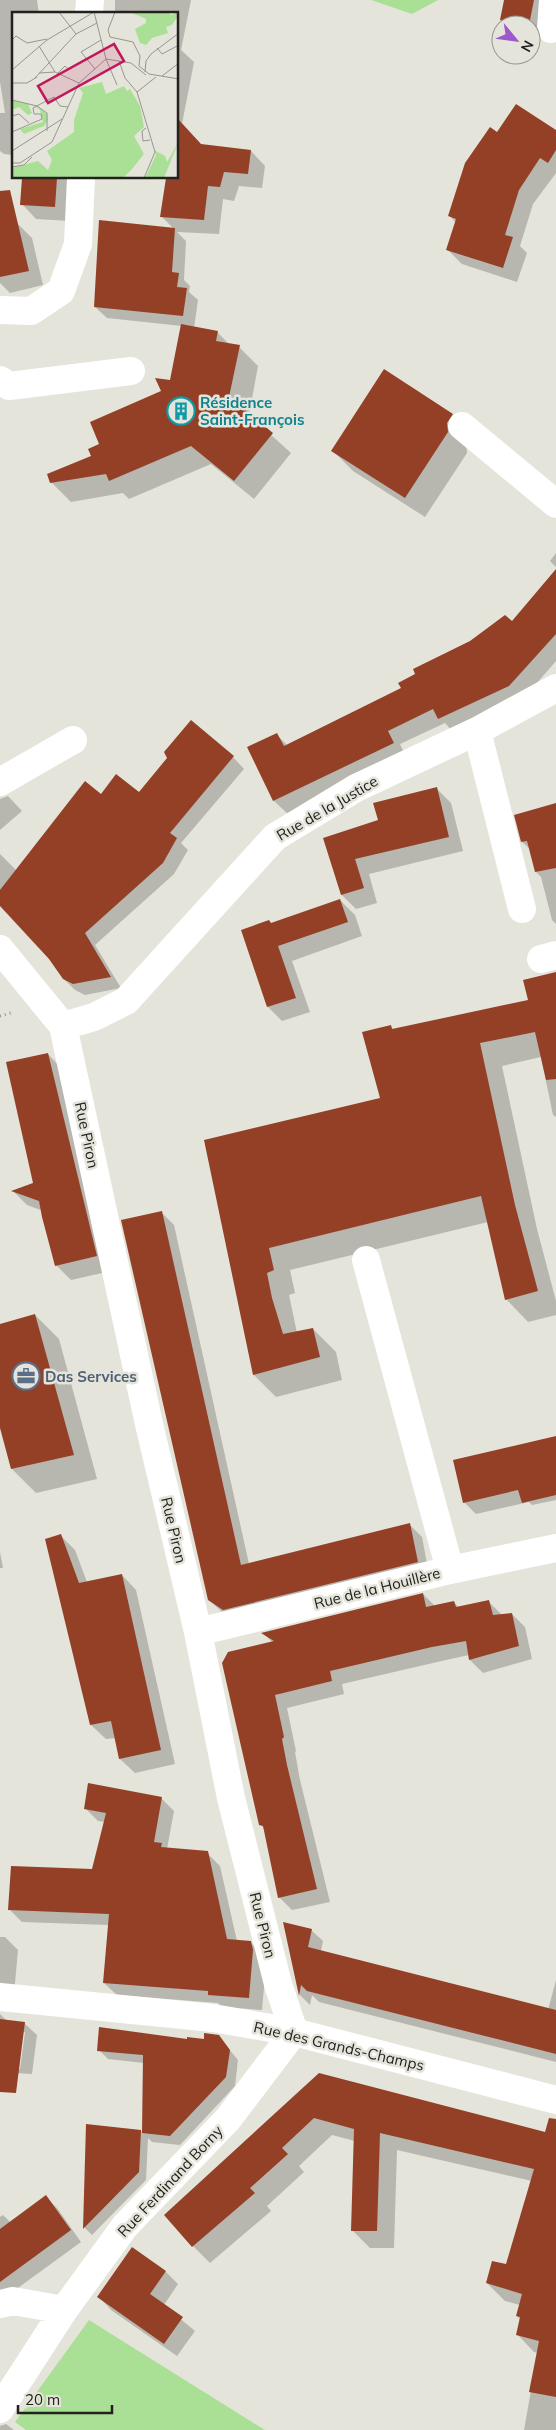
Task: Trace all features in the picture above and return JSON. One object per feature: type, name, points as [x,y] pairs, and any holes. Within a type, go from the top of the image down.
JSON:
[{"type":"street","points":[[551,29],[553,0]]},
{"type":"street","points":[[0,310],[31,311],[62,291],[78,244],[81,179]]},
{"type":"street","points":[[0,380],[9,386],[131,371]]},
{"type":"street","points":[[462,426],[556,504]]},
{"type":"street","name":"Rue de la Justice","points":[[63,1026],[94,1017],[126,1001],[275,837],[356,788],[476,730],[556,688]]},
{"type":"street","points":[[476,730],[522,909]]},
{"type":"street","points":[[0,782],[73,740]]},
{"type":"street","points":[[0,949],[63,1026]]},
{"type":"street","name":"Rue Piron","points":[[63,1026],[149,1424],[198,1632],[231,1798],[278,1984],[294,2032]]},
{"type":"street","points":[[366,1260],[450,1570]]},
{"type":"street","name":"Rue de la Houillère","points":[[198,1632],[450,1570],[556,1548]]},
{"type":"street","name":"Rue des Grands-Champs","points":[[0,1997],[213,2018],[294,2032],[556,2100]]},
{"type":"street","name":"Rue Ferdinand Borny","points":[[0,2409],[64,2310],[125,2226],[228,2119],[294,2032]]},
{"type":"street","points":[[0,2304],[13,2301],[64,2310]]},
{"type":"green space","points":[[371,0],[438,0],[412,14]]},
{"type":"green space","points":[[89,2320],[265,2430],[26,2430],[15,2422]]},
{"type":"building","points":[[504,0],[534,0],[531,15],[501,15]]},
{"type":"building","points":[[516,104],[556,130],[556,150],[548,163],[540,158],[519,190],[505,235],[513,237],[503,268],[446,250],[456,219],[448,216],[465,163],[490,127],[497,132]]},
{"type":"building","points":[[179,120],[201,144],[251,150],[248,174],[224,172],[220,187],[208,186],[204,220],[160,217],[166,179],[179,179]]},
{"type":"building","points":[[22,179],[57,179],[55,207],[20,205]]},
{"type":"building","points":[[10,190],[29,271],[0,277],[0,191]]},
{"type":"building","points":[[99,220],[175,228],[172,272],[179,273],[177,287],[187,288],[183,316],[94,307]]},
{"type":"building","name":"Résidence Saint-François","points":[[181,324],[218,331],[216,341],[240,345],[229,397],[273,433],[234,481],[191,446],[109,481],[106,474],[50,483],[47,474],[91,456],[88,449],[99,444],[90,422],[161,391],[155,378],[170,380]]},
{"type":"building","points":[[384,369],[453,414],[447,423],[448,432],[405,498],[331,451]]},
{"type":"building","points":[[556,569],[556,634],[509,686],[438,719],[433,709],[388,731],[394,743],[273,801],[247,747],[277,733],[284,746],[401,688],[398,683],[415,674],[413,669],[470,641],[505,615],[512,621]]},
{"type":"building","points":[[191,720],[234,756],[170,833],[177,838],[163,863],[85,933],[111,977],[73,984],[63,979],[49,959],[0,906],[0,890],[85,781],[101,794],[116,774],[139,792],[167,758],[164,752]]},
{"type":"building","points":[[437,787],[449,837],[355,859],[364,888],[341,895],[323,838],[378,820],[373,803]]},
{"type":"building","points":[[556,803],[556,868],[535,872],[527,841],[521,842],[514,815]]},
{"type":"building","points":[[340,899],[348,922],[278,946],[296,998],[267,1007],[241,930],[269,920],[271,923]]},
{"type":"building","points":[[556,972],[556,1079],[546,1080],[535,1032],[480,1043],[515,1205],[538,1291],[505,1300],[481,1196],[269,1248],[274,1270],[267,1273],[272,1298],[283,1334],[313,1328],[320,1357],[253,1375],[204,1140],[380,1098],[362,1032],[391,1025],[392,1029],[528,1000],[523,980]]},
{"type":"building","points":[[48,1053],[97,1256],[55,1266],[39,1201],[11,1191],[33,1183],[6,1062]]},
{"type":"building","points":[[162,1211],[241,1565],[410,1523],[418,1562],[223,1610],[208,1600],[121,1220]]},
{"type":"building","name":"Das Services","points":[[35,1314],[74,1455],[11,1469],[0,1428],[0,1324]]},
{"type":"building","points":[[556,1436],[556,1495],[522,1503],[518,1490],[463,1503],[453,1460]]},
{"type":"building","points":[[61,1534],[79,1583],[122,1574],[161,1750],[119,1759],[111,1721],[90,1725],[45,1539]]},
{"type":"building","points":[[423,1593],[426,1607],[454,1601],[456,1607],[489,1600],[493,1615],[512,1613],[519,1646],[469,1660],[466,1641],[432,1647],[330,1671],[332,1681],[275,1695],[284,1737],[282,1739],[287,1765],[317,1889],[278,1898],[263,1826],[259,1825],[222,1663],[228,1652],[274,1641],[261,1633]]},
{"type":"building","points":[[88,1783],[162,1797],[154,1842],[162,1843],[161,1847],[208,1851],[227,1939],[251,1941],[253,1950],[249,1998],[208,1995],[208,1991],[103,1983],[109,1914],[8,1910],[11,1866],[92,1869],[106,1813],[84,1809]]},
{"type":"building","points":[[283,1922],[312,1929],[308,1947],[556,2010],[556,2054],[307,1991],[301,1985],[299,1996]]},
{"type":"building","points":[[0,2019],[25,2022],[16,2093],[0,2092]]},
{"type":"building","points":[[99,2027],[187,2039],[187,2037],[204,2039],[204,2033],[219,2035],[230,2050],[226,2077],[170,2136],[142,2133],[143,2055],[97,2051]]},
{"type":"building","points":[[319,2073],[545,2132],[549,2118],[556,2119],[556,2397],[529,2392],[539,2341],[516,2335],[520,2317],[516,2316],[522,2294],[486,2283],[492,2261],[506,2264],[534,2169],[380,2133],[377,2231],[351,2231],[354,2129],[314,2118],[282,2148],[288,2154],[250,2188],[255,2193],[192,2247],[164,2215]]},
{"type":"building","points":[[86,2124],[141,2130],[139,2172],[83,2229]]},
{"type":"building","points":[[46,2195],[71,2230],[0,2282],[0,2229]]},
{"type":"building","points":[[132,2247],[166,2271],[150,2294],[183,2317],[164,2344],[97,2297]]},
{"type":"place","name":"Résidence Saint-François","points":[[181,411]]},
{"type":"place","name":"Das Services","points":[[26,1376]]}]
